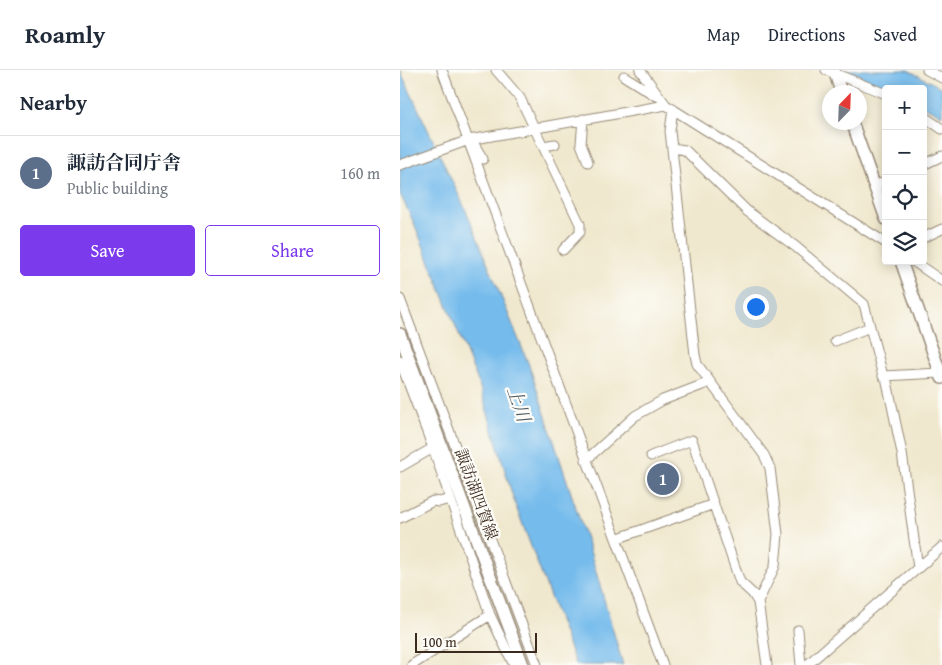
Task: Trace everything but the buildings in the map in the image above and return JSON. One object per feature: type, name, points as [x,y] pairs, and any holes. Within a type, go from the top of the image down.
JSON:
[{"type":"main road","points":[[831,71],[838,85]]},
{"type":"main road","points":[[855,130],[882,208]]},
{"type":"main road","points":[[902,265],[941,375]]},
{"type":"main road","name":"諏訪湖四賀線","points":[[400,334],[523,665]]},
{"type":"street","points":[[442,70],[663,665]]},
{"type":"street","points":[[496,70],[520,98],[580,224],[580,232],[563,250]]},
{"type":"street","points":[[640,70],[667,104],[697,364],[764,455],[770,468],[778,534],[775,566],[758,602]]},
{"type":"street","points":[[831,71],[882,92]]},
{"type":"street","points":[[624,76],[882,240]]},
{"type":"street","points":[[400,165],[468,140],[667,104]]},
{"type":"street","points":[[583,119],[581,144],[588,162]]},
{"type":"street","points":[[927,119],[942,129]]},
{"type":"street","points":[[468,140],[483,159]]},
{"type":"street","points":[[543,146],[555,144]]},
{"type":"street","points":[[672,148],[684,150],[747,211],[796,247],[864,304],[883,376],[941,375]]},
{"type":"street","points":[[927,163],[942,156]]},
{"type":"street","points":[[874,185],[882,183]]},
{"type":"street","points":[[927,236],[942,229]]},
{"type":"street","points":[[919,265],[942,280]]},
{"type":"street","points":[[400,299],[537,665]]},
{"type":"street","points":[[835,341],[870,327]]},
{"type":"street","points":[[400,361],[433,448],[490,615],[514,665]]},
{"type":"street","points":[[886,376],[902,453],[918,568]]},
{"type":"street","points":[[586,460],[635,416],[663,400],[710,382]]},
{"type":"street","points":[[651,456],[692,440],[740,582],[754,594],[758,602],[767,665]]},
{"type":"street","points":[[400,466],[433,448]]},
{"type":"street","points":[[400,518],[433,501],[439,502],[450,498]]},
{"type":"street","points":[[616,539],[714,504]]},
{"type":"street","points":[[807,665],[942,547]]},
{"type":"street","points":[[412,665],[490,615]]},
{"type":"street","points":[[798,630],[801,665]]},
{"type":"water","name":"上川","points":[[400,70],[468,215],[529,365],[590,551],[623,665],[576,665],[515,504],[479,384],[414,223],[400,194]]},
{"type":"water","points":[[847,70],[908,70],[942,88],[942,115],[927,108],[927,85],[882,86]]},
{"type":"place","name":"諏訪合同庁舎","points":[[663,479]]}]
